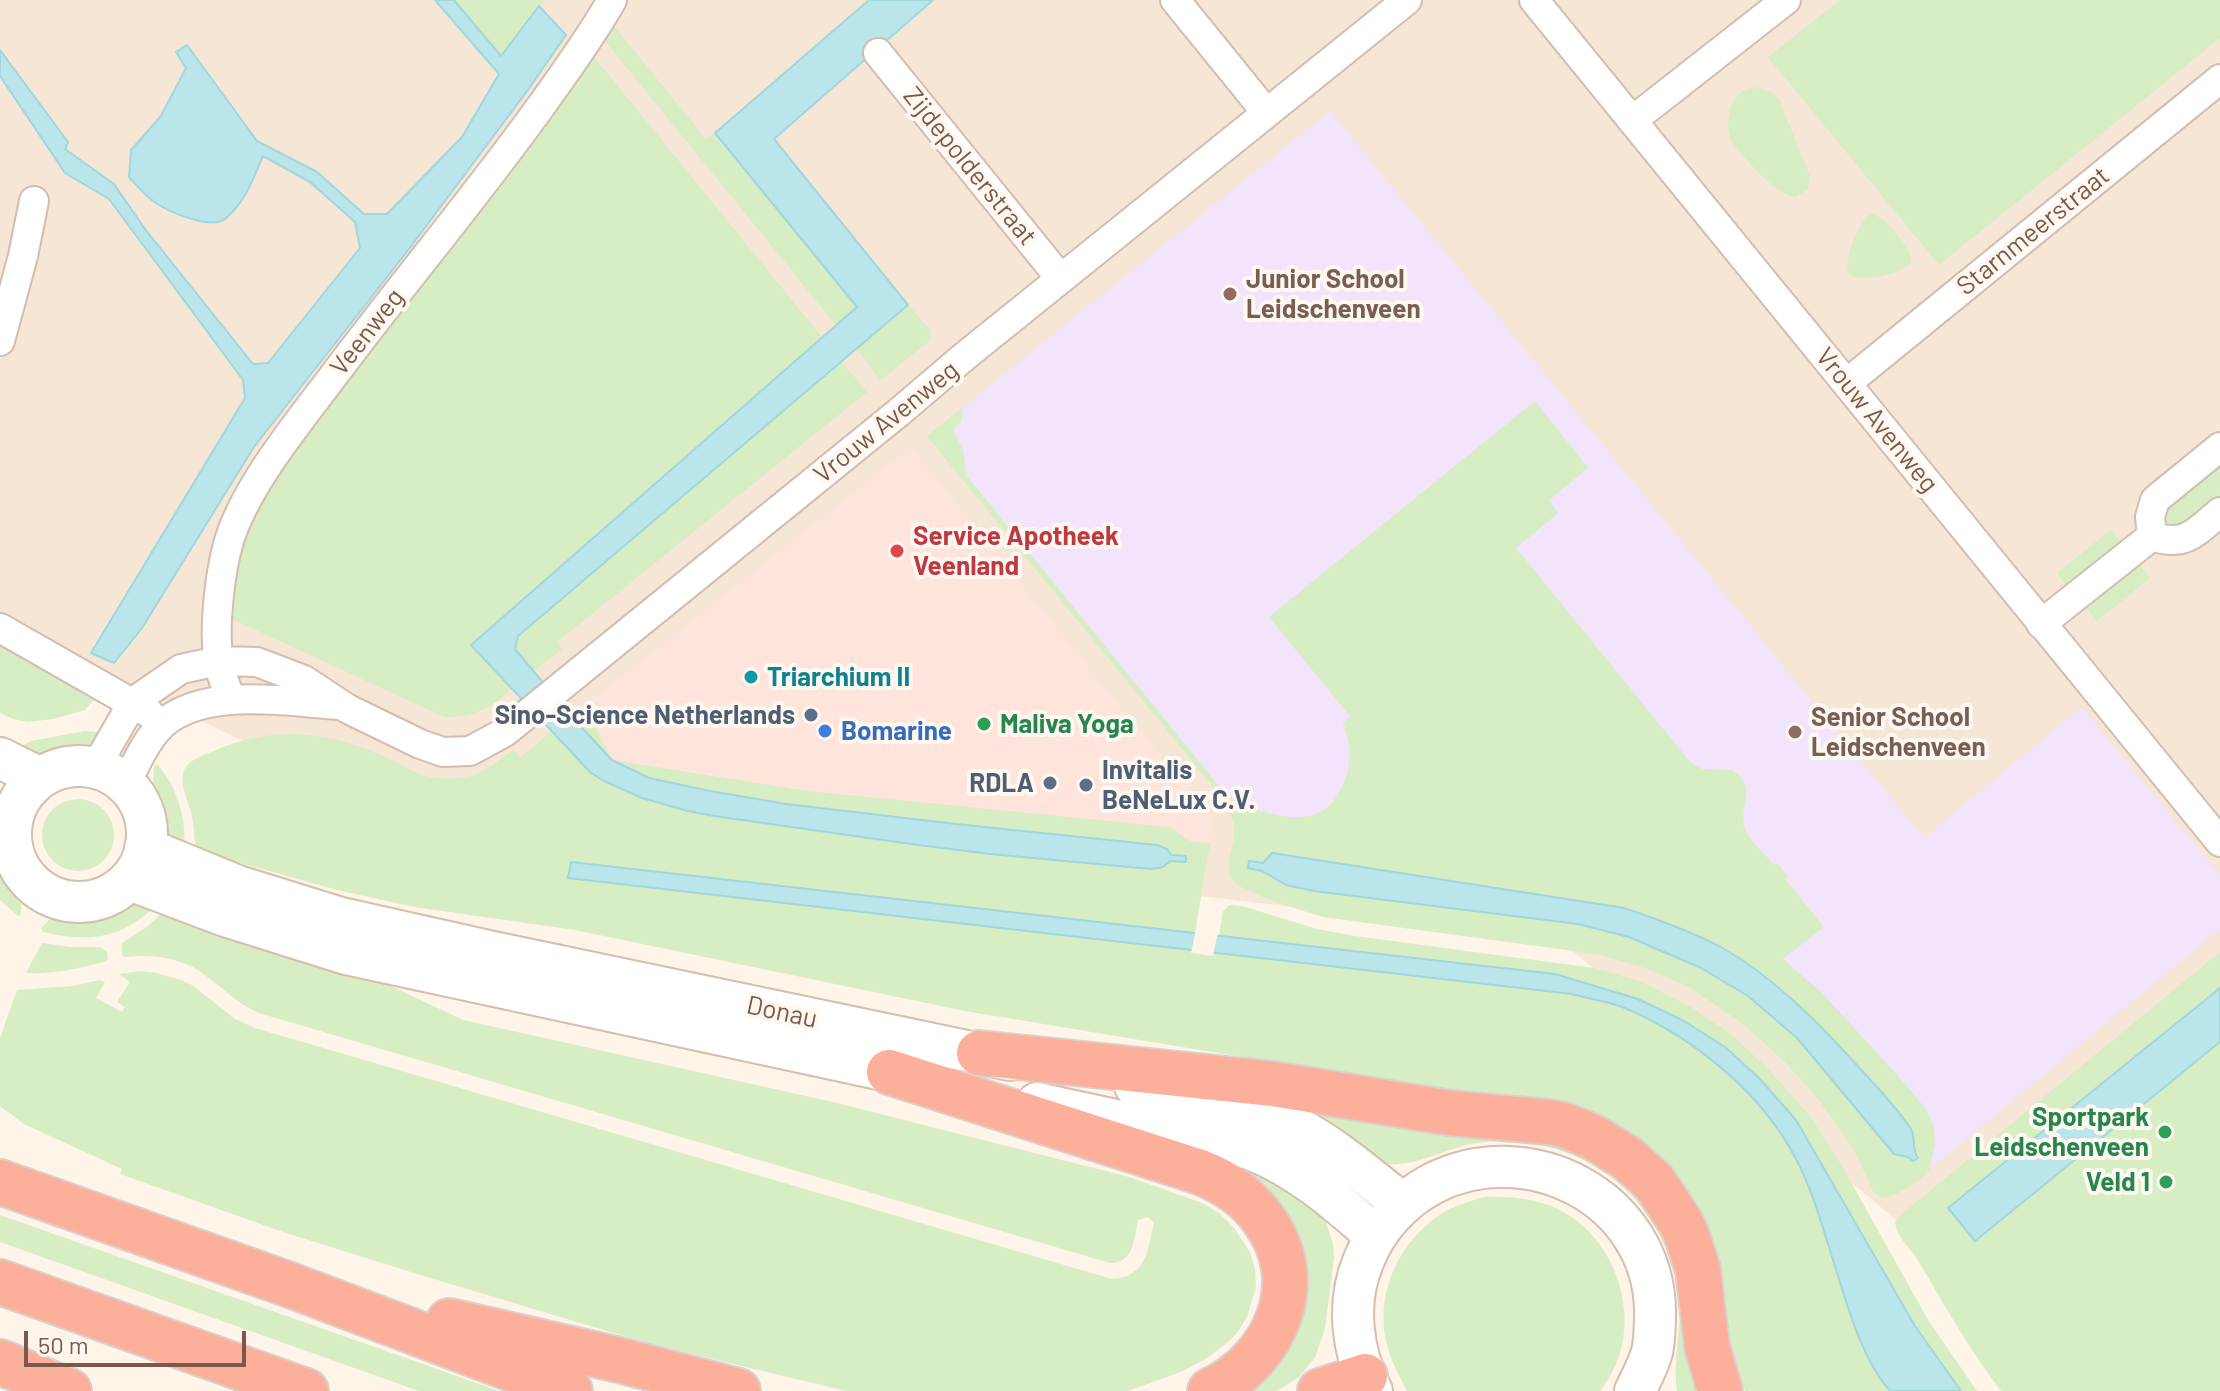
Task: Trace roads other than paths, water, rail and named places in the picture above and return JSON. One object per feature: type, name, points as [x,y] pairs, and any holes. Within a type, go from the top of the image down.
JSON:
[{"type":"highway","points":[[979,1053],[1273,1084],[1450,1113],[1548,1122],[1593,1137],[1627,1158],[1654,1182],[1681,1223],[1698,1270],[1707,1346],[1720,1391]]},
{"type":"highway","points":[[889,1072],[1184,1166],[1221,1182],[1254,1207],[1274,1236],[1282,1261],[1285,1277],[1282,1311],[1273,1333],[1254,1358],[1210,1391]]},
{"type":"highway","points":[[0,1182],[290,1285],[570,1391]]},
{"type":"highway","points":[[0,1282],[306,1391]]},
{"type":"highway","points":[[290,1285],[619,1360],[738,1391]]},
{"type":"highway","points":[[0,1362],[69,1391]]},
{"type":"highway","points":[[1320,1391],[1368,1383]]},
{"type":"main road","points":[[0,758],[40,778]]},
{"type":"main road","points":[[67,767],[110,776],[139,803],[144,814],[147,837],[138,864],[121,887],[101,899],[78,902],[45,894],[28,880],[5,836],[11,827],[17,804],[40,778],[57,769],[67,767]]},
{"type":"main road","name":"Donau","points":[[138,864],[238,886],[341,918],[493,952],[1224,1105],[1279,1120],[1319,1140],[1403,1204]]},
{"type":"main road","name":"Donau","points":[[138,864],[225,916],[357,957],[1250,1149],[1305,1177],[1376,1236]]},
{"type":"main road","points":[[1368,1383],[1355,1341],[1354,1300],[1360,1269],[1376,1236],[1403,1204],[1443,1178],[1495,1166],[1543,1171],[1573,1182],[1616,1215],[1637,1245],[1653,1290],[1655,1314],[1653,1346],[1635,1391]]},
{"type":"street","name":"Veenweg","points":[[231,699],[218,661],[217,628],[222,572],[231,535],[243,506],[318,396],[499,164],[592,35],[612,0]]},
{"type":"street","points":[[1175,0],[1266,112]]},
{"type":"street","name":"Vrouw Avenweg","points":[[110,776],[133,702],[181,669],[218,661],[257,662],[304,680],[341,705],[443,752],[470,751],[505,732],[1407,0]]},
{"type":"street","name":"Vrouw Avenweg","points":[[1534,0],[2220,842]]},
{"type":"street","points":[[1633,120],[1786,0]]},
{"type":"street","name":"Zijdepolderstraat","points":[[878,53],[1061,279]]},
{"type":"street","name":"Starnmeerstraat","points":[[1847,383],[2220,79]]},
{"type":"street","points":[[0,341],[34,201]]},
{"type":"street","points":[[2152,536],[2150,517],[2155,500],[2220,447]]},
{"type":"street","points":[[2152,536],[2168,542],[2188,538],[2220,512]]},
{"type":"street","points":[[2041,624],[2152,536]]},
{"type":"street","points":[[0,628],[133,702],[164,723]]},
{"type":"street","name":"Vrouw Avenweg","points":[[110,776],[146,747],[164,723],[187,709],[231,699],[341,705]]},
{"type":"water","points":[[435,0],[454,0],[501,56],[539,6],[566,35],[409,249],[254,447],[142,628],[114,663],[91,653],[245,398],[243,380],[109,199],[65,173],[0,76],[0,50],[68,142],[65,149],[114,184],[145,229],[253,364],[268,363],[360,248],[355,222],[310,182],[263,156],[244,197],[219,222],[180,215],[162,207],[145,194],[129,177],[131,150],[161,116],[186,68],[176,52],[187,45],[257,141],[317,172],[364,214],[387,214],[462,137],[499,74]]},
{"type":"water","points":[[869,0],[933,0],[774,139],[908,305],[518,636],[515,649],[612,760],[649,778],[786,804],[1157,845],[1167,849],[1171,855],[1186,856],[1186,862],[1170,861],[1163,867],[1151,869],[990,854],[714,816],[642,798],[591,773],[471,645],[857,307],[715,133]]},
{"type":"water","points":[[1272,853],[1624,908],[1709,941],[1758,971],[1825,1031],[1905,1121],[1912,1132],[1918,1158],[1913,1161],[1894,1154],[1797,1038],[1748,996],[1701,968],[1629,937],[1578,924],[1314,891],[1286,885],[1262,871],[1248,868],[1249,861],[1263,863]]},
{"type":"water","points":[[571,862],[1555,974],[1638,999],[1684,1021],[1725,1047],[1759,1078],[1796,1120],[1915,1326],[1961,1391],[1890,1391],[1863,1347],[1813,1197],[1782,1135],[1745,1090],[1700,1051],[1625,1008],[1572,994],[568,878]]},
{"type":"water","points":[[2220,988],[2220,1042],[1975,1241],[1948,1208]]},
{"type":"place","name":"Junior School Leidschenveen","points":[[1230,294]]},
{"type":"place","name":"Service Apotheek Veenland","points":[[897,551]]},
{"type":"place","name":"Triarchium II","points":[[751,677]]},
{"type":"place","name":"Sino-Science Netherlands","points":[[811,715]]},
{"type":"place","name":"Maliva Yoga","points":[[984,724]]},
{"type":"place","name":"Bomarine","points":[[825,731]]},
{"type":"place","name":"Senior School Leidschenveen","points":[[1795,732]]},
{"type":"place","name":"RDLA","points":[[1050,783]]},
{"type":"place","name":"Invitalis BeNeLux C.V.","points":[[1086,785]]},
{"type":"place","name":"Sportpark Leidschenveen","points":[[2165,1132]]},
{"type":"place","name":"Veld 1","points":[[2166,1182]]}]
